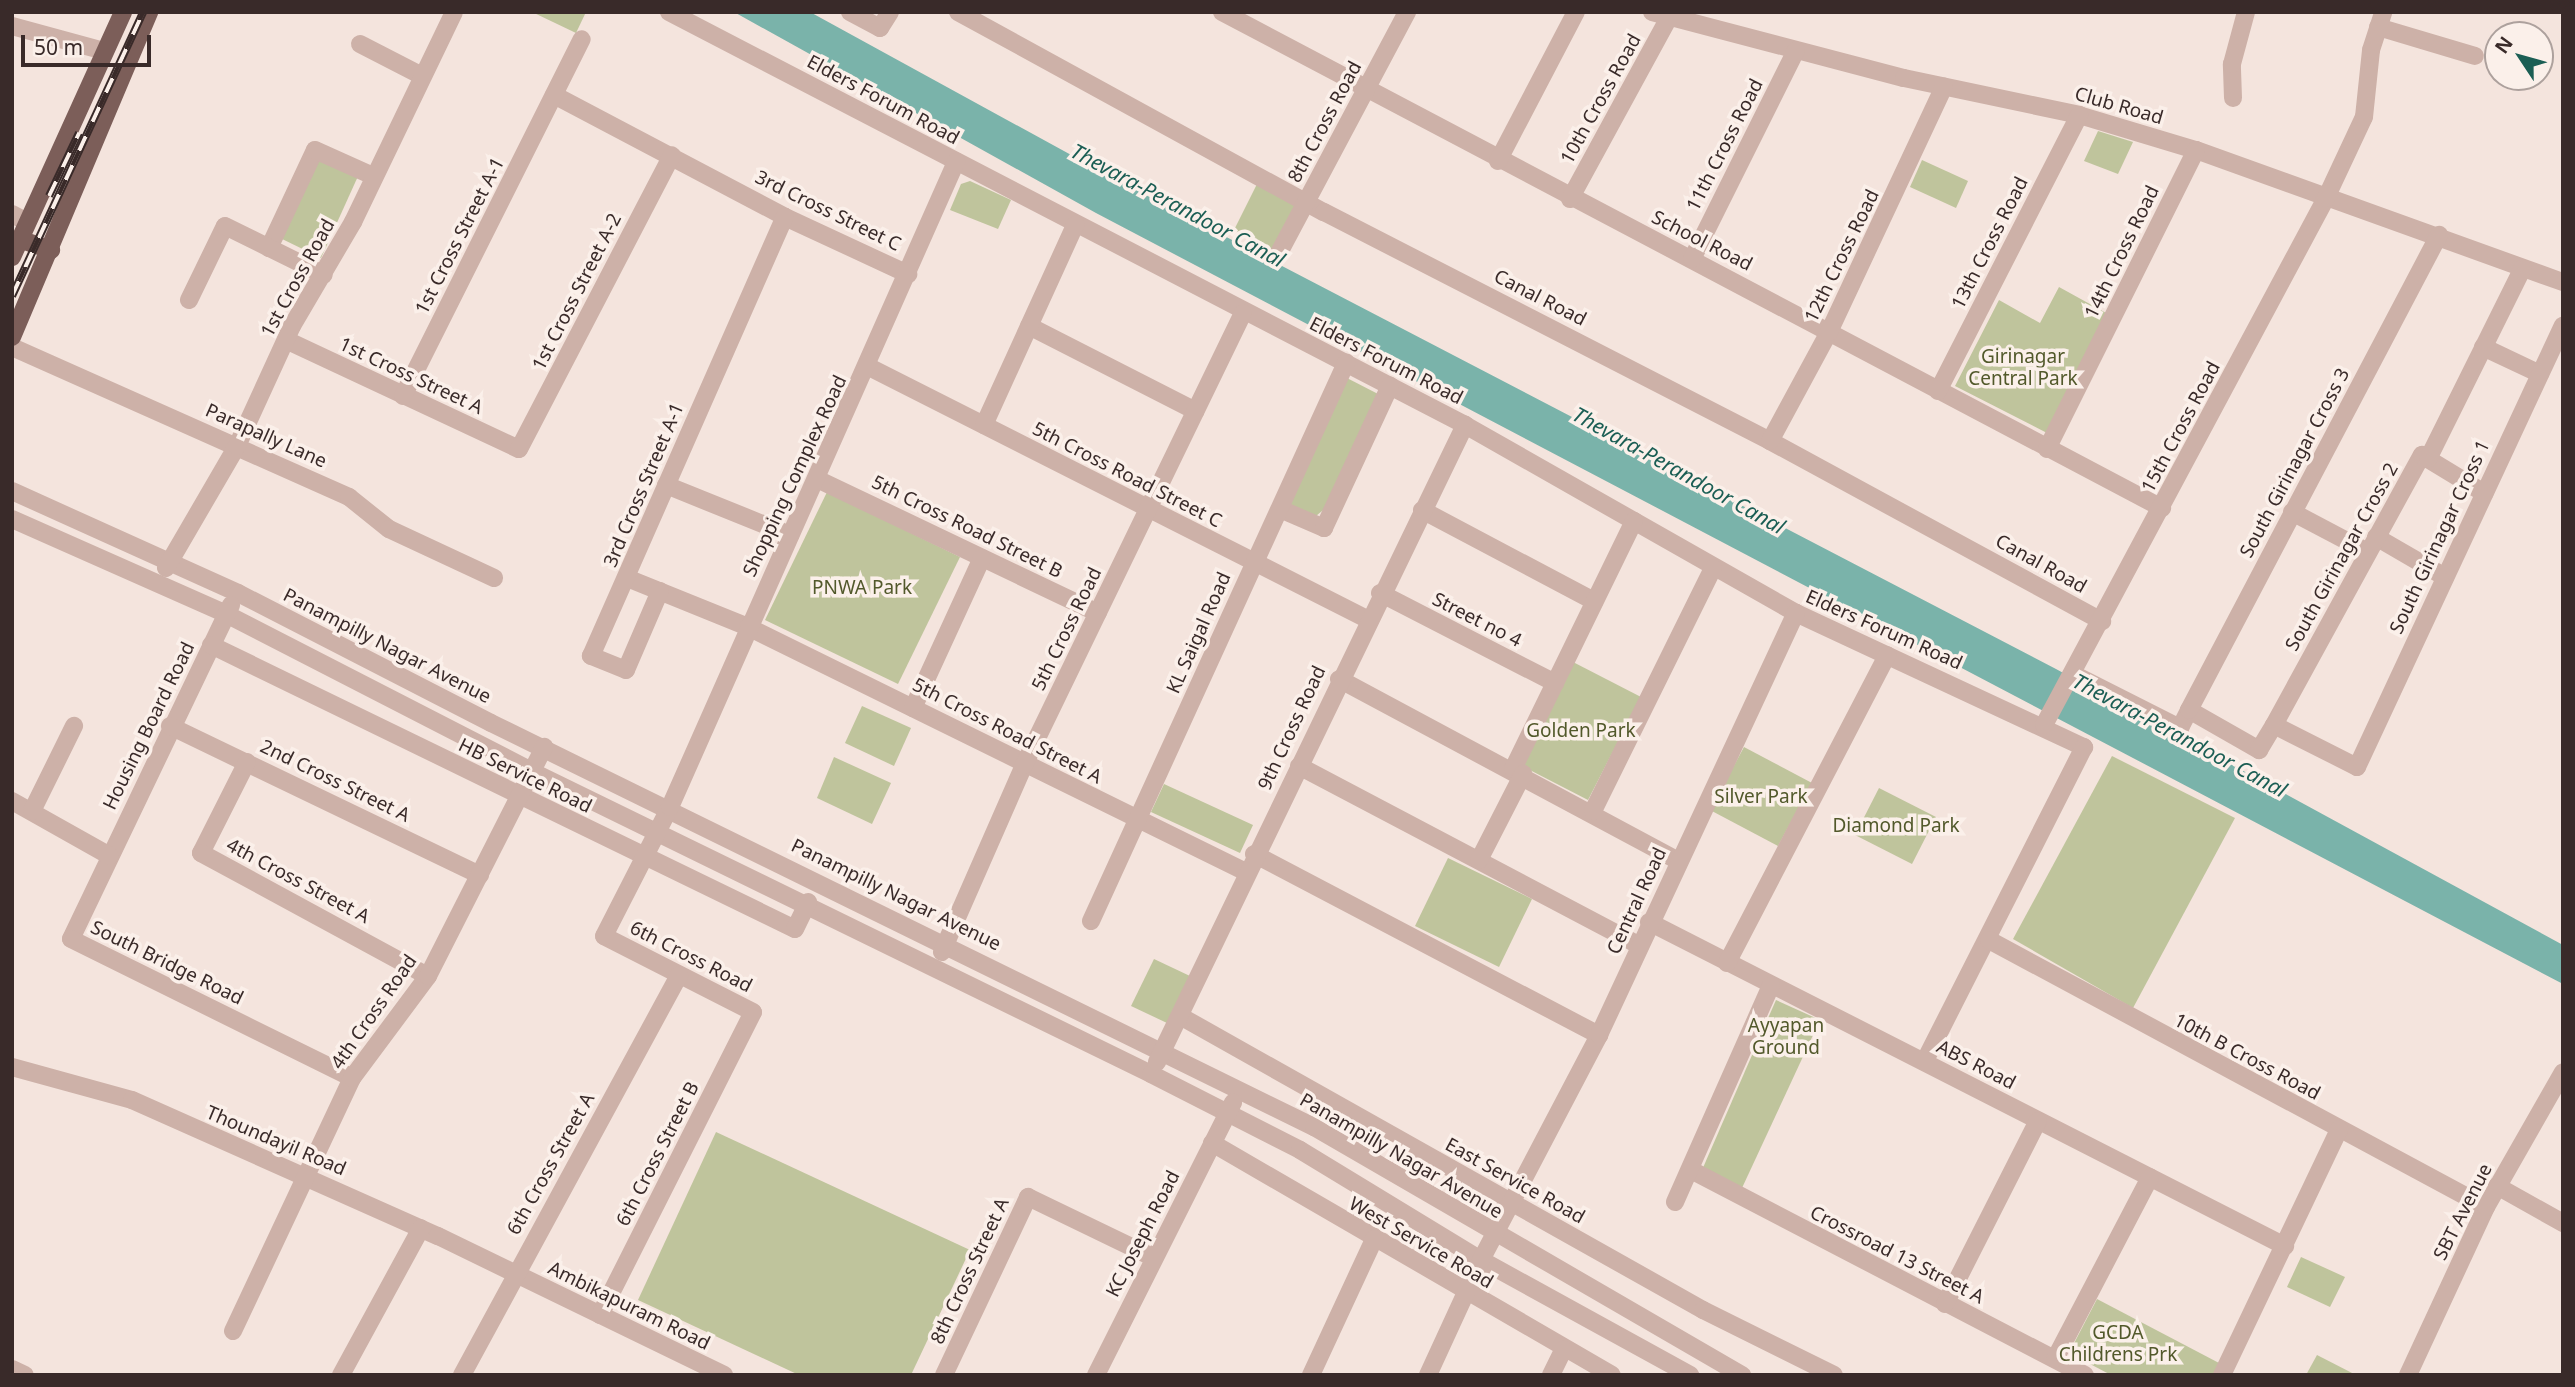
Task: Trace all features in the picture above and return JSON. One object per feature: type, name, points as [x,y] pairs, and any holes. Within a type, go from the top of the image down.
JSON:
[{"type":"main road","points":[[12,257],[19,239],[20,218],[123,12]]},
{"type":"main road","points":[[12,337],[51,250],[149,12]]},
{"type":"main road","points":[[19,239],[51,250]]},
{"type":"street","name":"1st Cross Road","points":[[159,582],[237,446],[286,340],[324,275],[454,12]]},
{"type":"street","name":"Elders Forum Road","points":[[669,12],[1243,313],[1465,425],[1796,614],[2045,725],[2084,747],[1989,940]]},
{"type":"street","points":[[850,12],[880,28],[890,12]]},
{"type":"street","name":"Canal Road","points":[[958,12],[1307,203],[1770,441],[2102,621]]},
{"type":"street","name":"School Road","points":[[1222,12],[1570,199],[1692,258],[2162,508]]},
{"type":"street","name":"8th Cross Road","points":[[1280,251],[1407,12]]},
{"type":"street","points":[[1498,161],[1576,12]]},
{"type":"street","points":[[2233,98],[2232,64],[2246,12]]},
{"type":"street","name":"Club Road","points":[[1664,15],[1944,87],[2079,115],[2196,150],[2326,198],[2439,235],[2563,282]]},
{"type":"street","name":"10th Cross Road","points":[[1570,199],[1664,15]]},
{"type":"street","points":[[2380,19],[2474,56]]},
{"type":"street","name":"15th Cross Road","points":[[2045,725],[2075,675],[2326,198],[2364,117],[2380,19]]},
{"type":"street","points":[[12,26],[104,51]]},
{"type":"street","name":"1st Cross Street A-1","points":[[403,396],[582,39]]},
{"type":"street","points":[[360,44],[422,76]]},
{"type":"street","name":"11th Cross Road","points":[[1692,258],[1796,50]]},
{"type":"street","name":"12th Cross Road","points":[[1770,441],[1829,332],[1944,87]]},
{"type":"street","name":"3rd Cross Street C","points":[[554,95],[729,184],[785,217],[908,274]]},
{"type":"street","name":"13th Cross Road","points":[[1938,391],[2079,115]]},
{"type":"street","points":[[269,248],[314,149],[373,176]]},
{"type":"street","name":"14th Cross Road","points":[[2048,449],[2196,150]]},
{"type":"street","name":"1st Cross Street A-2","points":[[519,449],[672,155]]},
{"type":"street","name":"Shopping Complex Road","points":[[658,830],[748,627],[869,367],[956,162]]},
{"type":"street","name":"3rd Cross Street A-1","points":[[660,590],[626,670],[591,656],[785,217]]},
{"type":"street","points":[[984,425],[1075,225]]},
{"type":"street","points":[[189,300],[225,226],[324,275]]},
{"type":"street","name":"South Girinagar Cross 3","points":[[2189,710],[2439,235]]},
{"type":"street","name":"South Girinagar Cross 2","points":[[2189,710],[2259,750],[2422,455],[2428,459],[2523,268]]},
{"type":"street","name":"5th Cross Road","points":[[936,967],[1024,765],[1243,313]]},
{"type":"street","points":[[1029,326],[1196,411]]},
{"type":"street","name":"South Girinagar Cross 1","points":[[2274,725],[2357,767],[2563,326]]},
{"type":"street","name":"1st Cross Street A","points":[[286,340],[519,449]]},
{"type":"street","name":"Parapally Lane","points":[[12,347],[349,497],[388,529],[494,578]]},
{"type":"street","points":[[2483,347],[2540,374]]},
{"type":"street","name":"KL Saigal Road","points":[[1091,920],[1346,363]]},
{"type":"street","name":"5th Cross Road Street C","points":[[869,367],[1146,510],[1367,619]]},
{"type":"street","points":[[1280,509],[1324,528],[1390,386]]},
{"type":"street","name":"9th Cross Road","points":[[1151,1074],[1367,619],[1465,425]]},
{"type":"street","points":[[2428,459],[2484,493]]},
{"type":"street","name":"5th Cross Road Street B","points":[[817,479],[1098,613]]},
{"type":"street","points":[[666,485],[790,535]]},
{"type":"street","name":"Panampilly Nagar Avenue","points":[[12,491],[171,560],[1314,1127],[1494,1235],[1742,1375]]},
{"type":"street","points":[[1422,510],[1594,601]]},
{"type":"street","points":[[2292,512],[2445,577]]},
{"type":"street","points":[[12,519],[226,614],[533,772],[808,902],[1300,1150],[1481,1259],[1690,1375]]},
{"type":"street","points":[[1479,860],[1555,683],[1634,521]]},
{"type":"street","points":[[913,708],[982,558]]},
{"type":"street","points":[[1593,811],[1713,568]]},
{"type":"street","name":"5th Cross Road Street A","points":[[626,578],[748,627],[1246,872]]},
{"type":"street","name":"Housing Board Road","points":[[110,856],[170,726],[238,593]]},
{"type":"street","name":"Street no 4","points":[[1380,593],[1555,683]]},
{"type":"street","name":"Central Road","points":[[1510,1203],[1599,1035],[1648,922],[1796,614]]},
{"type":"street","name":"HB Service Road","points":[[211,645],[644,858],[795,929],[808,902]]},
{"type":"street","points":[[1727,963],[1887,655]]},
{"type":"street","points":[[2075,675],[2180,728],[2189,710]]},
{"type":"street","points":[[1339,678],[1593,811],[1679,861]]},
{"type":"street","points":[[32,811],[74,726]]},
{"type":"street","name":"2nd Cross Street A","points":[[170,726],[480,875]]},
{"type":"street","name":"4th Cross Road","points":[[233,1331],[352,1077],[428,975],[521,798],[544,747]]},
{"type":"street","name":"4th Cross Street A","points":[[247,762],[201,853],[428,975]]},
{"type":"street","points":[[1299,766],[1639,945]]},
{"type":"street","points":[[12,801],[110,856]]},
{"type":"street","name":"6th Cross Road","points":[[658,830],[604,936],[753,1012]]},
{"type":"street","points":[[1254,854],[1599,1035]]},
{"type":"street","name":"South Bridge Road","points":[[110,856],[71,939],[352,1077]]},
{"type":"street","name":"ABS Road","points":[[1648,922],[2285,1246]]},
{"type":"street","points":[[1924,1062],[1989,940]]},
{"type":"street","name":"10th B Cross Road","points":[[1989,940],[2486,1207]]},
{"type":"street","name":"6th Cross Street A","points":[[462,1375],[678,975]]},
{"type":"street","points":[[1675,1202],[1771,985]]},
{"type":"street","name":"6th Cross Street B","points":[[600,1315],[753,1012]]},
{"type":"street","name":"East Service Road","points":[[1180,1016],[1703,1310],[1834,1375]]},
{"type":"street","name":"Thoundayil Road","points":[[12,1067],[132,1100],[307,1176],[516,1275]]},
{"type":"street","name":"SBT Avenue","points":[[2408,1375],[2486,1207],[2563,1072]]},
{"type":"street","name":"KC Joseph Road","points":[[1096,1375],[1240,1090]]},
{"type":"street","points":[[1945,1304],[2038,1121]]},
{"type":"street","points":[[2222,1375],[2339,1130]]},
{"type":"street","name":"West Service Road","points":[[1212,1143],[1563,1350],[1612,1375]]},
{"type":"street","name":"Crossroad 13 Street A","points":[[1691,1170],[2085,1375]]},
{"type":"street","points":[[2055,1359],[2150,1177]]},
{"type":"street","points":[[2497,1186],[2563,1223]]},
{"type":"street","name":"8th Cross Street A","points":[[944,1375],[1028,1197],[1154,1258]]},
{"type":"street","points":[[1428,1375],[1465,1292],[1510,1203]]},
{"type":"street","points":[[341,1375],[421,1228]]},
{"type":"street","points":[[1311,1375],[1374,1239]]},
{"type":"street","name":"Ambikapuram Road","points":[[516,1275],[600,1315],[700,1370],[724,1375]]},
{"type":"street","points":[[1551,1375],[1563,1350]]},
{"type":"street","points":[[12,1369],[25,1375]]},
{"type":"green space","points":[[532,12],[586,12],[576,33]]},
{"type":"green space","points":[[2098,131],[2133,142],[2118,174],[2084,161]]},
{"type":"green space","points":[[316,155],[359,174],[321,258],[278,237]]},
{"type":"green space","points":[[1922,160],[1968,181],[1956,208],[1910,187]]},
{"type":"green space","points":[[970,181],[1011,200],[998,229],[950,210],[961,184]]},
{"type":"green space","points":[[1258,182],[1298,204],[1272,250],[1234,230]]},
{"type":"green space","name":"Girinagar Central Park","points":[[2059,287],[2108,314],[2047,433],[1955,386],[1999,300],[2040,323]]},
{"type":"green space","points":[[1345,377],[1380,395],[1328,506],[1316,516],[1287,504]]},
{"type":"green space","name":"PNWA Park","points":[[827,492],[960,557],[898,684],[765,620]]},
{"type":"green space","name":"Golden Park","points":[[1573,662],[1641,697],[1588,800],[1520,765]]},
{"type":"green space","points":[[862,706],[911,728],[894,766],[845,743]]},
{"type":"green space","name":"Silver Park","points":[[1744,747],[1812,783],[1778,846],[1710,810]]},
{"type":"green space","points":[[2112,756],[2235,818],[2133,1008],[2013,939]]},
{"type":"green space","points":[[834,757],[891,783],[872,824],[817,798]]},
{"type":"green space","points":[[1164,784],[1253,825],[1240,853],[1151,812]]},
{"type":"green space","name":"Diamond Park","points":[[1879,788],[1936,817],[1912,864],[1855,835]]},
{"type":"green space","points":[[1448,858],[1532,899],[1499,967],[1415,926]]},
{"type":"green space","points":[[1154,959],[1190,976],[1167,1023],[1131,1006]]},
{"type":"green space","name":"Ayyapan Ground","points":[[1776,1000],[1820,1020],[1742,1188],[1702,1170]]},
{"type":"green space","points":[[716,1132],[970,1250],[911,1375],[799,1375],[638,1300]]},
{"type":"green space","points":[[2301,1257],[2345,1277],[2330,1307],[2287,1287]]},
{"type":"green space","name":"GCDA Childrens Prk","points":[[2097,1299],[2219,1363],[2213,1375],[2111,1375],[2069,1353]]},
{"type":"green space","points":[[2317,1355],[2356,1375],[2306,1375]]},
{"type":"water","name":"Thevara-Perandoor Canal","points":[[734,12],[810,12],[1115,179],[2056,669],[2563,945],[2563,984],[1096,213]]},
{"type":"railway","points":[[12,296],[143,12]]},
{"type":"railway","points":[[49,196],[79,133]]}]
